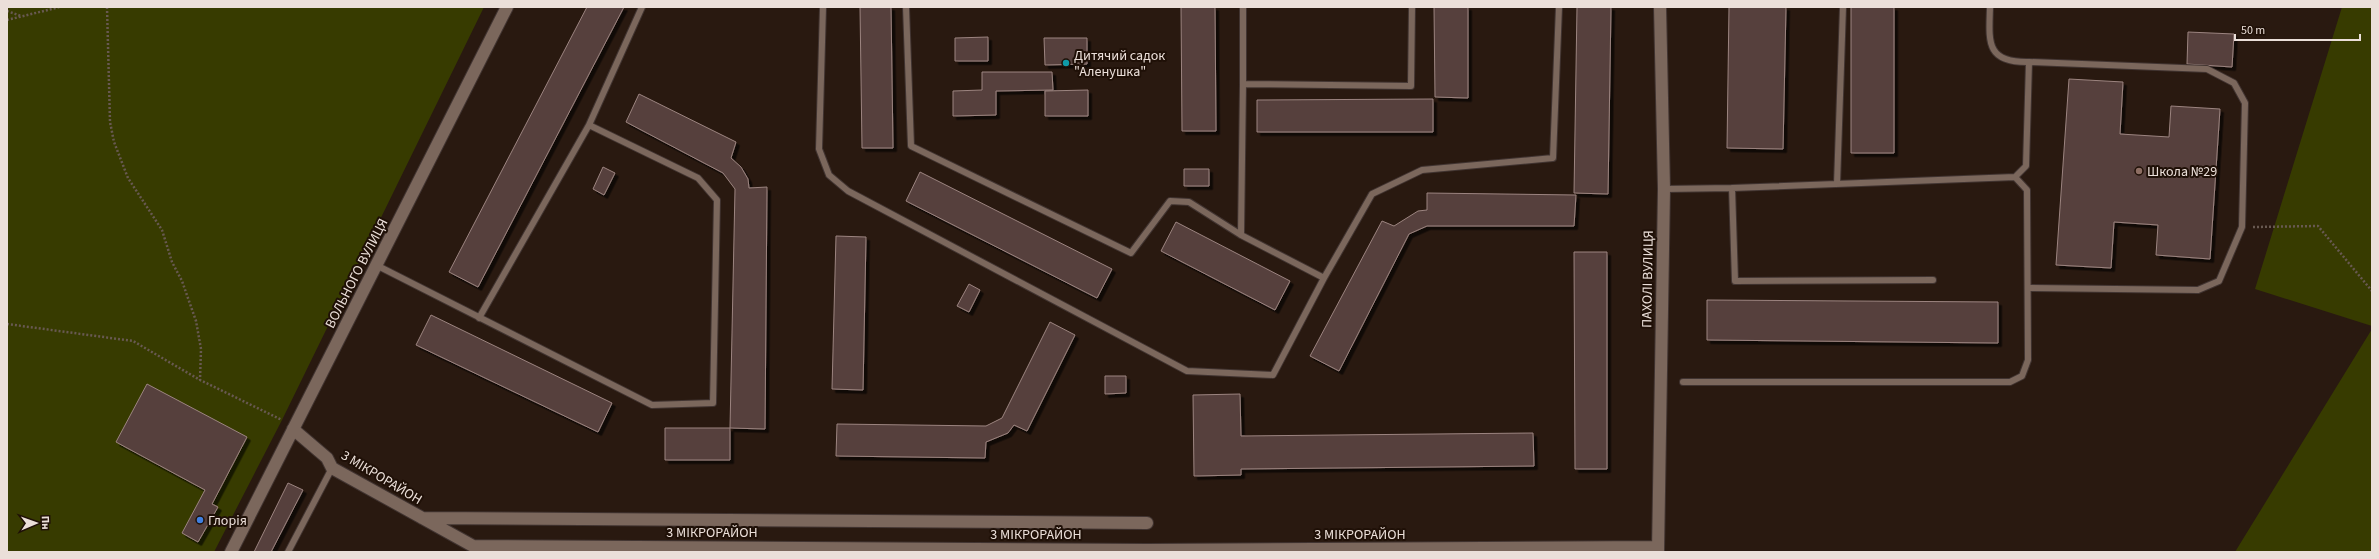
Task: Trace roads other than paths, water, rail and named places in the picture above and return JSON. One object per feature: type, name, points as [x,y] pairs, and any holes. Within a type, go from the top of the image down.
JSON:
[{"type":"street","name":"ВОЛЬНОГО ВУЛИЦЯ","points":[[231,552],[507,7]]},
{"type":"street","name":"ПАХОЛІ ВУЛИЦЯ","points":[[1658,550],[1664,189],[1660,7]]},
{"type":"street","name":"3 МІКРОРАЙОН","points":[[293,429],[327,458],[332,468],[473,546],[1140,550],[1658,550]]},
{"type":"street","name":"3 МІКРОРАЙОН","points":[[421,518],[1147,522]]},
{"type":"lane","points":[[479,318],[589,125],[642,7]]},
{"type":"lane","points":[[823,7],[818,148],[829,175],[848,192],[1187,371],[1273,375],[1324,278],[1372,194],[1422,170],[1553,158],[1559,7]]},
{"type":"lane","points":[[906,7],[911,146],[1131,253],[1170,201],[1189,202],[1241,235],[1324,278]]},
{"type":"lane","points":[[1241,235],[1243,7]]},
{"type":"lane","points":[[1243,84],[1411,86],[1412,7]]},
{"type":"lane","points":[[1837,184],[1843,7]]},
{"type":"lane","points":[[1990,7],[1989,42],[1993,51],[2013,62],[2207,69],[2234,84],[2245,103],[2242,227],[2219,281],[2198,290],[2028,288]]},
{"type":"lane","points":[[1664,189],[1732,188],[2015,177],[2026,166],[2029,62]]},
{"type":"lane","points":[[376,266],[652,405],[713,403],[717,200],[698,178],[589,125]]},
{"type":"lane","points":[[1683,382],[2010,382],[2022,376],[2028,360],[2027,190],[2015,177]]},
{"type":"lane","points":[[1732,188],[1735,281],[1933,280]]},
{"type":"lane","points":[[288,552],[332,468]]},
{"type":"place","name":"Дитячий садок \"Аленушка\"","points":[[1066,63]]},
{"type":"place","name":"Школа №29","points":[[2139,171]]},
{"type":"place","name":"Глорія","points":[[200,520]]}]
